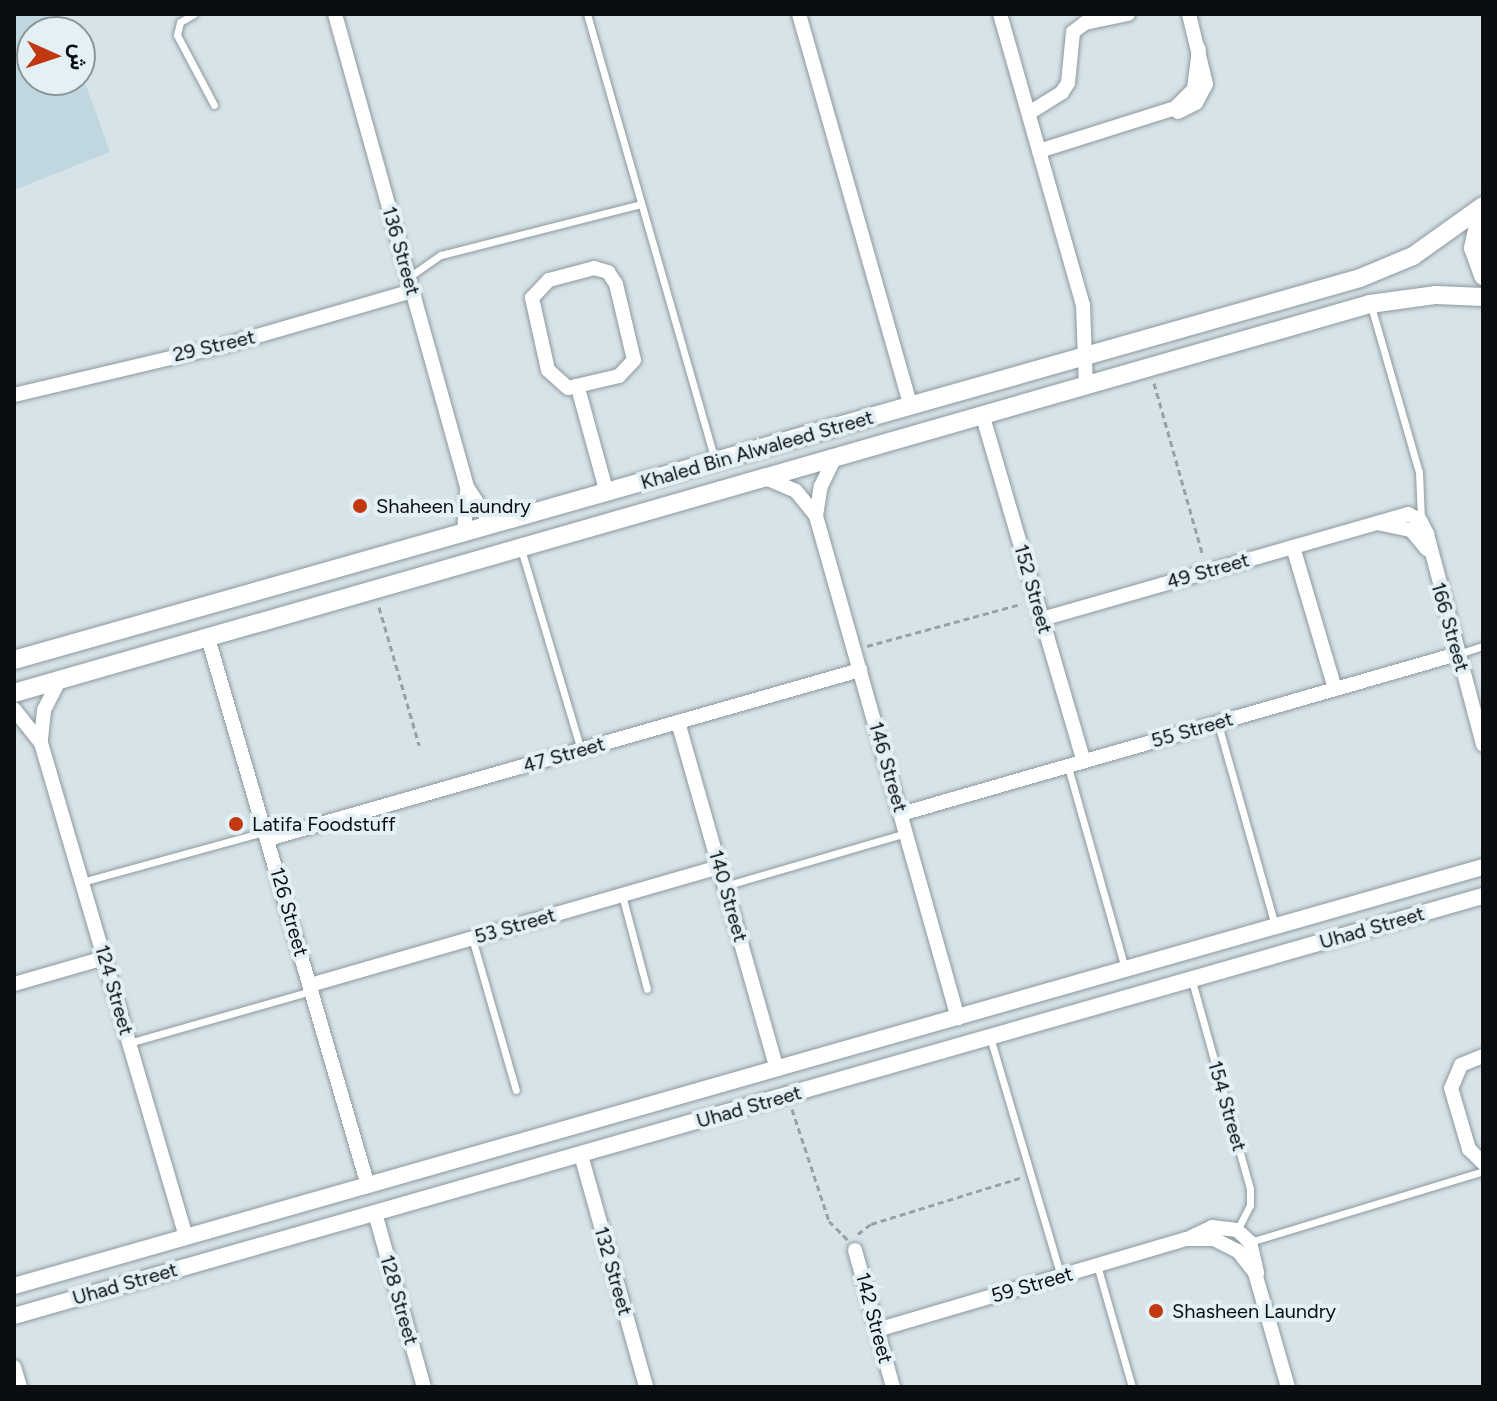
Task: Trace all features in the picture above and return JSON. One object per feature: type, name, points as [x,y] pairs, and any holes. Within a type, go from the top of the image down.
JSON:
[{"type":"main road","name":"Khaled Bin Alwaleed Street","points":[[14,660],[1387,268],[1438,241],[1483,206]]},
{"type":"main road","points":[[1483,206],[1473,248],[1483,276]]},
{"type":"main road","name":"Khaled Bin Alwaleed Street","points":[[14,693],[1150,370],[1370,304],[1436,295],[1483,297]]},
{"type":"main road","points":[[420,546],[414,563],[426,576]]},
{"type":"main road","points":[[377,558],[391,570],[380,590]]},
{"type":"street","name":"136 Street","points":[[335,14],[467,487],[492,525]]},
{"type":"street","points":[[799,14],[911,406]]},
{"type":"street","points":[[1000,14],[1083,305],[1086,387]]},
{"type":"street","points":[[1029,113],[1062,92],[1068,83],[1073,32],[1085,23],[1128,14]]},
{"type":"street","points":[[1039,151],[1188,109],[1203,94],[1207,74],[1189,14]]},
{"type":"street","points":[[601,269],[616,284],[636,353],[626,372],[578,388],[560,384],[548,370],[532,298],[549,280],[601,269]]},
{"type":"street","name":"29 Street","points":[[14,395],[226,345],[410,284]]},
{"type":"street","points":[[578,388],[607,493]]},
{"type":"street","name":"152 Street","points":[[983,417],[1084,762]]},
{"type":"street","name":"146 Street","points":[[816,516],[821,486],[834,459]]},
{"type":"street","name":"146 Street","points":[[768,479],[796,491],[816,516],[958,1018]]},
{"type":"street","name":"136 Street","points":[[464,533],[467,487]]},
{"type":"street","points":[[1373,523],[1401,513],[1420,520]]},
{"type":"street","name":"166 Street","points":[[1420,520],[1483,745]]},
{"type":"street","name":"166 Street","points":[[1373,523],[1411,530],[1429,555]]},
{"type":"street","name":"49 Street","points":[[1042,619],[1373,523]]},
{"type":"street","points":[[1293,547],[1335,689]]},
{"type":"street","name":"126 Street","points":[[208,638],[368,1186]]},
{"type":"street","name":"55 Street","points":[[901,814],[1457,654]]},
{"type":"street","name":"47 Street","points":[[267,835],[581,751],[860,670]]},
{"type":"street","name":"124 Street","points":[[59,680],[44,710],[41,743],[186,1237]]},
{"type":"street","name":"124 Street","points":[[14,709],[41,743]]},
{"type":"street","name":"140 Street","points":[[678,722],[777,1069]]},
{"type":"street","name":"53 Street","points":[[311,988],[719,867]]},
{"type":"street","name":"Uhad Street","points":[[14,1286],[1483,867]]},
{"type":"street","name":"Uhad Street","points":[[14,1316],[1483,896]]},
{"type":"street","points":[[1201,947],[1209,974]]},
{"type":"street","points":[[14,984],[104,958]]},
{"type":"street","points":[[854,1047],[868,1060],[865,1073]]},
{"type":"street","points":[[1483,1056],[1461,1065],[1452,1079],[1469,1149],[1483,1163]]},
{"type":"street","points":[[1483,1062],[1468,1070],[1461,1082],[1463,1118],[1483,1151]]},
{"type":"street","name":"132 Street","points":[[581,1155],[646,1387]]},
{"type":"street","points":[[393,1178],[389,1197],[401,1205]]},
{"type":"street","name":"128 Street","points":[[375,1213],[424,1387]]},
{"type":"street","name":"59 Street","points":[[877,1330],[1187,1239],[1212,1227],[1237,1230]]},
{"type":"street","points":[[1237,1230],[1250,1242],[1259,1286],[1288,1387]]},
{"type":"street","name":"59 Street","points":[[1187,1239],[1214,1239],[1238,1251],[1259,1286]]},
{"type":"street","name":"142 Street","points":[[855,1250],[893,1387]]},
{"type":"street","points":[[14,1367],[20,1387]]},
{"type":"lane","points":[[194,14],[180,22],[177,35],[214,105]]},
{"type":"lane","points":[[587,14],[715,462]]},
{"type":"lane","points":[[410,284],[441,255],[641,204]]},
{"type":"lane","points":[[1370,304],[1419,472],[1420,520]]},
{"type":"lane","points":[[521,549],[581,751]]},
{"type":"lane","name":"55 Street","points":[[1457,654],[1483,646]]},
{"type":"lane","points":[[1218,723],[1275,926]]},
{"type":"lane","points":[[1068,766],[1125,969]]},
{"type":"lane","points":[[725,886],[906,833]]},
{"type":"lane","points":[[82,882],[267,835]]},
{"type":"lane","points":[[622,895],[647,989]]},
{"type":"lane","points":[[472,938],[516,1090]]},
{"type":"lane","name":"154 Street","points":[[1192,979],[1250,1189],[1250,1205],[1237,1230]]},
{"type":"lane","points":[[129,1043],[311,988]]},
{"type":"lane","points":[[990,1037],[1061,1276]]},
{"type":"lane","points":[[1250,1242],[1483,1171]]},
{"type":"lane","points":[[1097,1265],[1132,1387]]},
{"type":"path","points":[[1150,370],[1207,572]]},
{"type":"path","points":[[380,590],[419,745]]},
{"type":"path","points":[[854,649],[1037,600]]},
{"type":"path","points":[[788,1095],[829,1221],[855,1243],[871,1224],[1031,1175]]},
{"type":"shaded area","points":[[14,14],[60,14],[16,16],[16,96],[90,96],[110,152],[14,190]]},
{"type":"place","name":"Shaheen Laundry","points":[[360,506]]},
{"type":"place","name":"Latifa Foodstuff","points":[[236,824]]},
{"type":"place","name":"Shasheen Laundry","points":[[1156,1311]]}]
